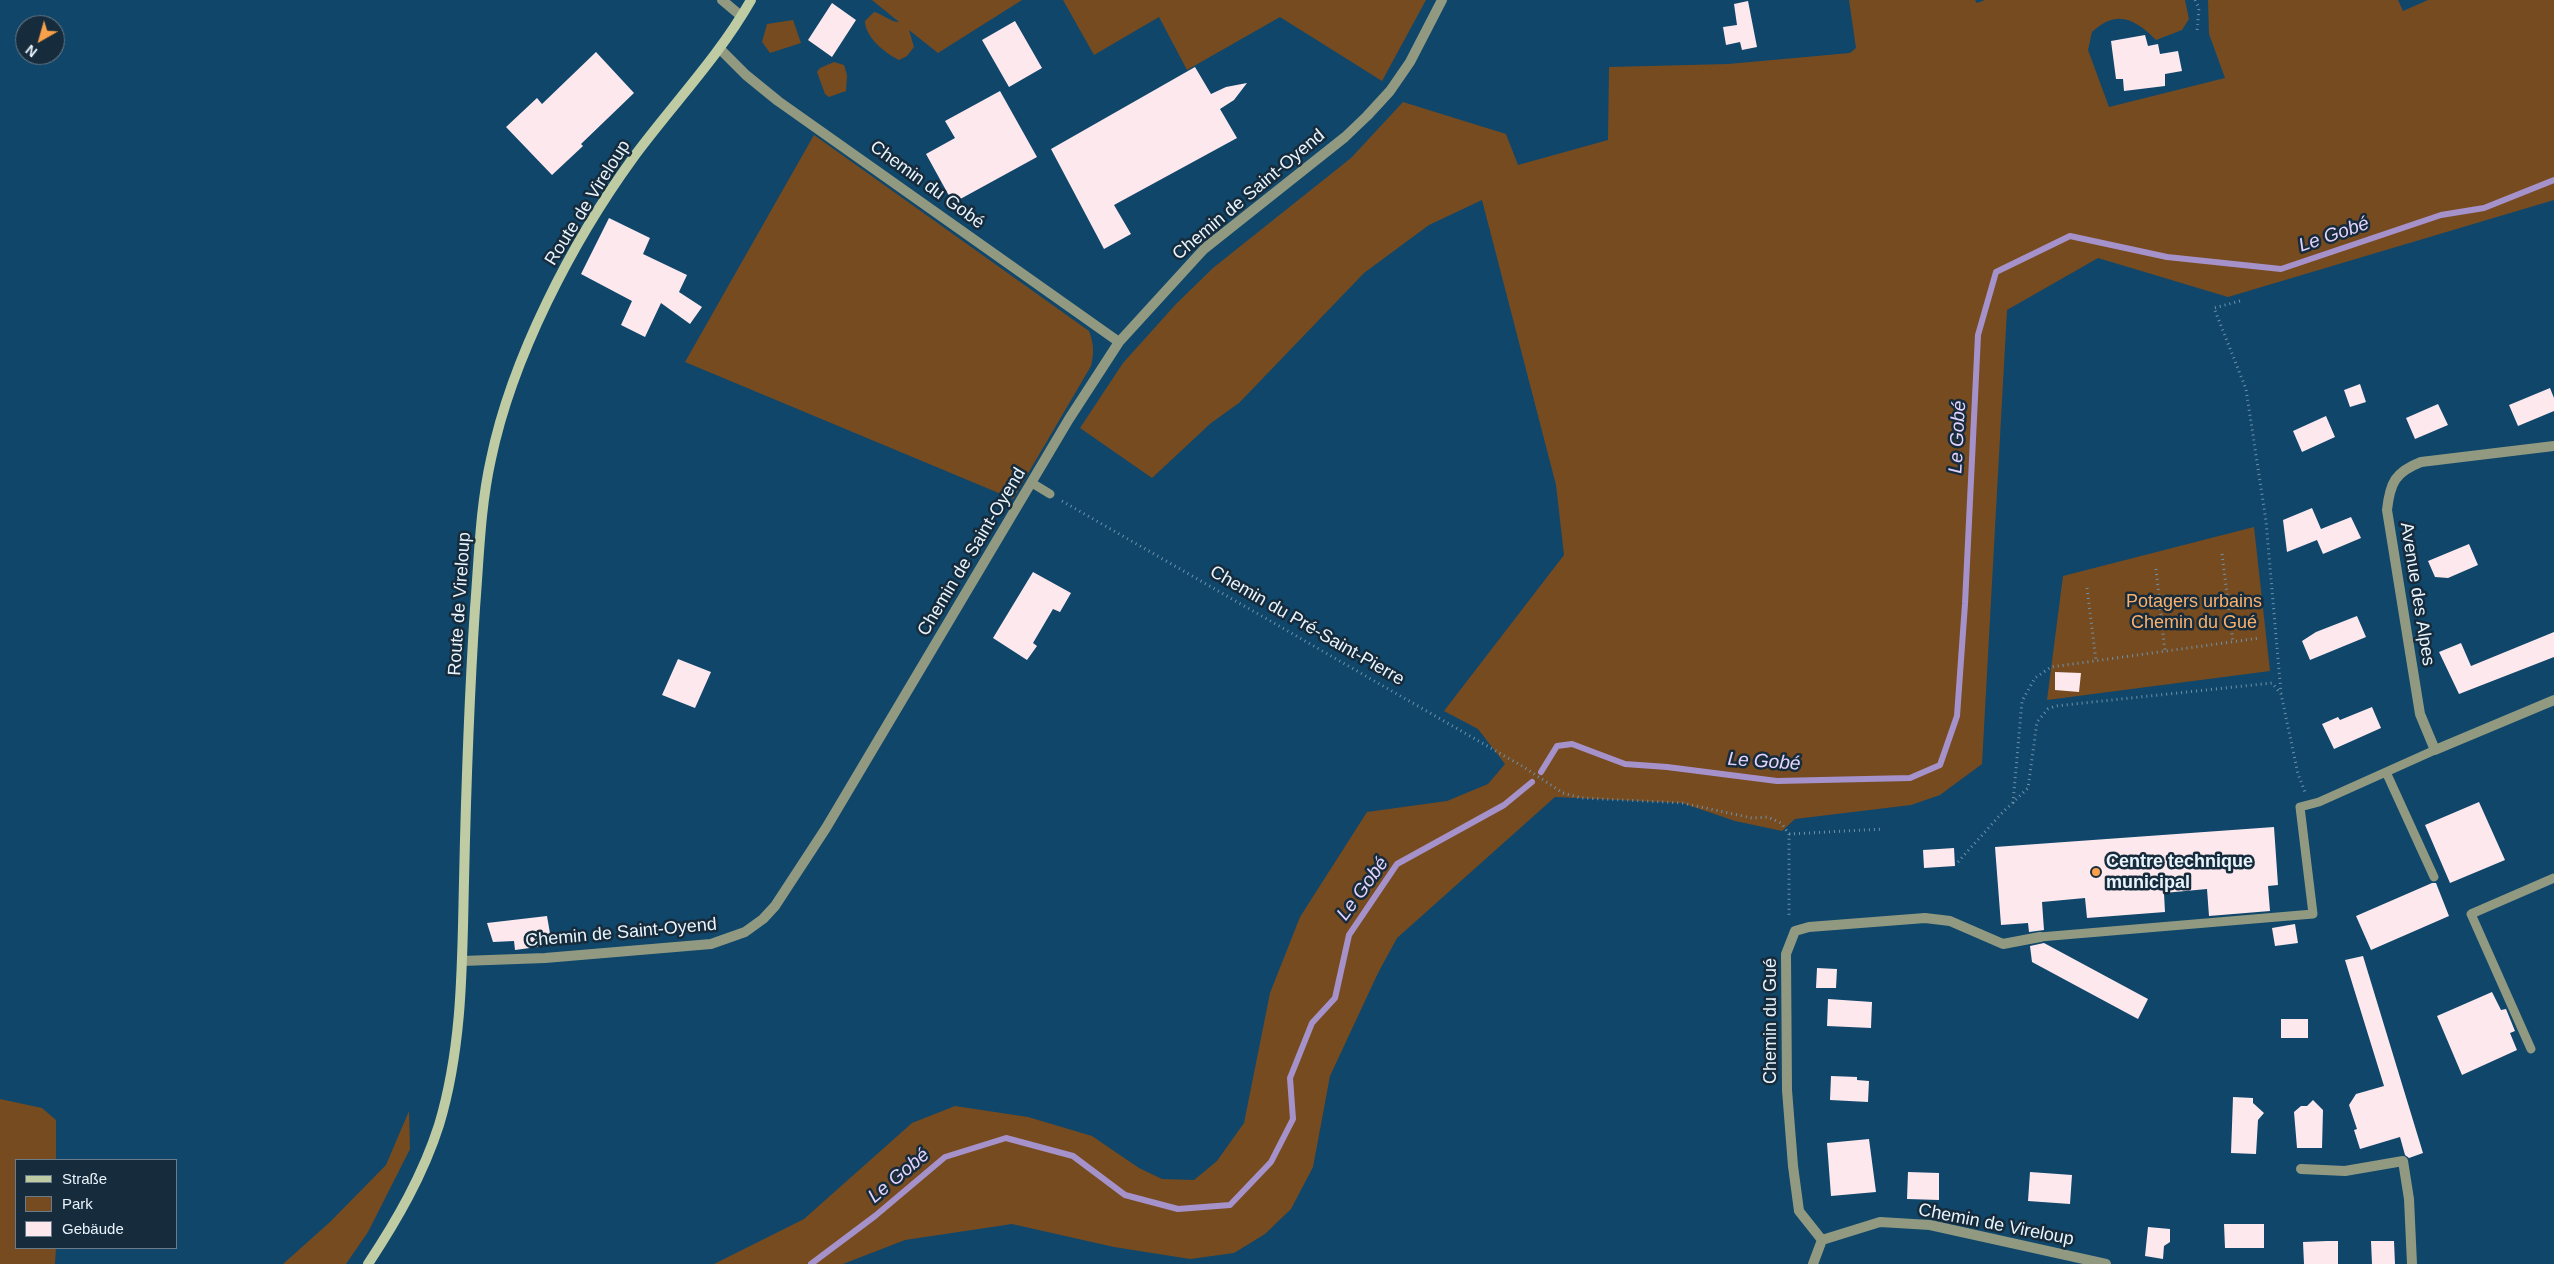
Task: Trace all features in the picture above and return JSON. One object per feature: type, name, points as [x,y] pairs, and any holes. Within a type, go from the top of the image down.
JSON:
[{"type":"main road","name":"Route de Vireloup","points":[[368,1264],[408,1198],[438,1127],[453,1066],[462,996],[466,772],[474,623],[484,498],[498,431],[522,358],[540,318],[585,234],[633,157],[720,49],[751,0]]},
{"type":"street","points":[[722,0],[741,16]]},
{"type":"street","name":"Chemin de Saint-Oyend","points":[[462,961],[546,958],[711,944],[745,932],[763,919],[776,906],[826,828],[1083,396],[1119,342],[1204,249],[1345,137],[1367,116],[1390,91],[1410,62],[1442,0]]},
{"type":"street","name":"Chemin du Gobé","points":[[720,49],[746,75],[778,101],[1119,342]]},
{"type":"street","name":"Avenue des Alpes","points":[[2435,750],[2420,714],[2387,510],[2389,491],[2404,468],[2421,462],[2554,446]]},
{"type":"street","points":[[2435,750],[2554,700]]},
{"type":"street","points":[[1795,931],[1809,927],[1925,918],[1950,921],[2003,944],[2040,937]]},
{"type":"street","name":"Chemin du Gué","points":[[1795,931],[1786,954],[1787,1090],[1792,1166],[1799,1211],[1822,1240]]},
{"type":"street","points":[[2301,1169],[2345,1171],[2403,1161],[2409,1199],[2412,1264]]},
{"type":"street","name":"Chemin de Vireloup","points":[[1822,1240],[1880,1222],[1930,1225],[2106,1264]]},
{"type":"street","points":[[1813,1264],[1822,1240]]},
{"type":"lane","points":[[1032,483],[1050,494]]},
{"type":"lane","points":[[2040,937],[2314,914],[2300,806],[2310,804],[2435,750]]},
{"type":"lane","points":[[2386,772],[2434,878]]},
{"type":"lane","points":[[2531,1049],[2471,914],[2554,878]]},
{"type":"path","points":[[2195,0],[2198,8],[2197,32]]},
{"type":"path","points":[[2240,301],[2214,308],[2246,389],[2266,520],[2281,694],[2298,774],[2310,804]]},
{"type":"path","name":"Chemin du Pré-Saint-Pierre","points":[[1050,494],[1505,757],[1563,793],[1581,798],[1682,804],[1752,818],[1768,817],[1781,823],[1790,834]]},
{"type":"path","points":[[2222,554],[2233,642]]},
{"type":"path","points":[[2156,570],[2165,652]]},
{"type":"path","points":[[2087,588],[2096,661]]},
{"type":"path","points":[[2012,803],[2022,701],[2035,678],[2051,668],[2260,638]]},
{"type":"path","points":[[1958,862],[2028,788],[2038,722],[2048,709],[2055,706],[2272,683],[2281,694]]},
{"type":"path","points":[[1795,931],[1789,921],[1790,834],[1883,829]]},
{"type":"green space","points":[[872,0],[1022,0],[938,53],[909,30],[914,47],[907,56],[899,60],[882,49],[868,33],[865,21],[874,12],[899,22]]},
{"type":"green space","points":[[1063,0],[1426,0],[1382,81],[1280,17],[1187,70],[1159,17],[1094,55]]},
{"type":"green space","points":[[1849,0],[1975,0],[1977,3],[1985,0],[2185,0],[2189,19],[2182,30],[2156,40],[2141,27],[2126,19],[2110,21],[2092,32],[2088,50],[2109,107],[2225,78],[2209,34],[2208,0],[2398,0],[2403,11],[2428,0],[2554,0],[2554,200],[2228,297],[2098,258],[2007,310],[1982,764],[1940,795],[1911,805],[1795,819],[1782,831],[1735,821],[1682,803],[1555,797],[1397,938],[1378,973],[1330,1076],[1313,1167],[1291,1209],[1265,1234],[1234,1253],[1190,1259],[1114,1247],[1012,1224],[905,1240],[843,1264],[714,1264],[804,1219],[912,1123],[955,1106],[1028,1117],[1092,1136],[1139,1168],[1162,1179],[1194,1180],[1217,1161],[1244,1123],[1270,993],[1300,917],[1367,812],[1447,801],[1488,784],[1505,764],[1478,729],[1444,711],[1564,555],[1556,485],[1482,200],[1429,225],[1364,273],[1239,403],[1211,423],[1152,478],[1080,428],[1123,363],[1176,304],[1213,268],[1351,158],[1403,102],[1506,134],[1518,165],[1608,140],[1609,67],[1728,64],[1850,53],[1856,48]]},
{"type":"green space","points":[[793,20],[801,43],[770,53],[762,42],[767,24]]},
{"type":"green space","points":[[834,62],[844,65],[847,75],[846,91],[829,97],[825,94],[817,72],[820,68]]},
{"type":"green space","points":[[814,135],[1089,331],[1093,348],[1091,366],[1013,499],[685,362]]},
{"type":"green space","name":"Potagers urbains Chemin du Gué","points":[[2254,527],[2270,671],[2047,700],[2063,576]]},
{"type":"green space","points":[[0,1099],[42,1108],[56,1120],[56,1159],[15,1159],[15,1249],[56,1249],[55,1264],[0,1264]]},
{"type":"green space","points":[[409,1111],[410,1149],[368,1232],[346,1264],[283,1264],[330,1222],[386,1165]]},
{"type":"building","points":[[1748,1],[1757,47],[1742,50],[1740,42],[1726,45],[1723,27],[1737,25],[1734,4]]},
{"type":"building","points":[[832,3],[856,20],[832,57],[808,40]]},
{"type":"building","points":[[1015,21],[1042,68],[1009,87],[982,40]]},
{"type":"building","points":[[2145,35],[2148,46],[2158,44],[2160,54],[2178,51],[2182,71],[2165,74],[2165,86],[2124,91],[2123,79],[2116,79],[2111,41]]},
{"type":"building","points":[[596,52],[634,93],[552,175],[506,127],[537,98],[542,104]]},
{"type":"building","points":[[1195,67],[1211,94],[1226,87],[1247,83],[1234,100],[1220,109],[1237,138],[1114,205],[1131,234],[1104,249],[1051,149]]},
{"type":"building","points":[[1000,91],[1037,157],[953,203],[926,154],[955,138],[945,121]]},
{"type":"building","points":[[609,218],[650,238],[643,254],[687,275],[679,292],[702,307],[690,324],[661,303],[645,337],[621,325],[632,301],[581,274]]},
{"type":"building","points":[[2360,384],[2366,402],[2350,407],[2344,390]]},
{"type":"building","points":[[2550,388],[2554,398],[2554,411],[2518,426],[2509,405]]},
{"type":"building","points":[[2438,404],[2448,425],[2415,439],[2406,418]]},
{"type":"building","points":[[2326,416],[2335,437],[2302,452],[2293,431]]},
{"type":"building","points":[[2312,508],[2321,529],[2351,517],[2361,538],[2323,554],[2317,540],[2287,552],[2283,520]]},
{"type":"building","points":[[2469,544],[2478,565],[2448,578],[2435,577],[2428,561]]},
{"type":"building","points":[[1033,572],[1071,593],[1060,612],[1053,609],[1033,643],[1037,646],[1027,660],[993,638]]},
{"type":"building","points":[[2357,616],[2366,637],[2310,660],[2302,641],[2316,632]]},
{"type":"building","points":[[2554,632],[2554,657],[2459,694],[2439,652],[2461,643],[2471,666]]},
{"type":"building","points":[[678,659],[711,672],[695,708],[662,695]]},
{"type":"building","points":[[2055,672],[2081,673],[2079,692],[2055,690]]},
{"type":"building","points":[[2372,707],[2381,728],[2334,749],[2322,724],[2338,717],[2340,720]]},
{"type":"building","points":[[2479,802],[2505,860],[2450,883],[2425,825]]},
{"type":"building","name":"Centre technique municipal","points":[[2274,827],[2278,885],[2268,886],[2270,911],[2209,916],[2207,889],[2164,893],[2165,912],[2087,918],[2085,898],[2042,902],[2044,930],[2029,932],[2028,923],[2001,925],[1995,847]]},
{"type":"building","points":[[1954,848],[1955,866],[1924,868],[1923,850]]},
{"type":"building","points":[[2432,883],[2436,883],[2449,916],[2371,950],[2356,916]]},
{"type":"building","points":[[547,916],[552,945],[515,950],[514,941],[493,942],[487,923]]},
{"type":"building","points":[[2295,924],[2298,943],[2275,946],[2272,928]]},
{"type":"building","points":[[2044,943],[2148,999],[2138,1019],[2032,962],[2030,946]]},
{"type":"building","points":[[2363,956],[2423,1153],[2409,1158],[2405,1155],[2400,1137],[2360,1149],[2354,1130],[2357,1129],[2349,1105],[2356,1094],[2384,1086],[2345,960]]},
{"type":"building","points":[[1817,968],[1837,969],[1836,988],[1816,988]]},
{"type":"building","points":[[2492,992],[2501,1010],[2506,1009],[2515,1031],[2510,1033],[2517,1050],[2462,1075],[2437,1016]]},
{"type":"building","points":[[1828,999],[1872,1002],[1871,1028],[1827,1026]]},
{"type":"building","points":[[2281,1019],[2308,1019],[2308,1038],[2281,1038]]},
{"type":"building","points":[[1831,1076],[1857,1077],[1857,1080],[1869,1081],[1868,1102],[1830,1100]]},
{"type":"building","points":[[2233,1097],[2253,1098],[2253,1103],[2264,1113],[2258,1120],[2256,1154],[2231,1153]]},
{"type":"building","points":[[2313,1100],[2323,1110],[2322,1148],[2297,1148],[2294,1112],[2301,1106],[2307,1106]]},
{"type":"building","points":[[1869,1139],[1876,1192],[1831,1196],[1827,1143]]},
{"type":"building","points":[[1908,1172],[1939,1173],[1939,1200],[1907,1199]]},
{"type":"building","points":[[2030,1172],[2072,1175],[2070,1204],[2028,1201]]},
{"type":"building","points":[[2224,1224],[2264,1224],[2264,1248],[2225,1248]]},
{"type":"building","points":[[2148,1227],[2170,1229],[2170,1242],[2164,1246],[2163,1259],[2145,1256]]},
{"type":"building","points":[[2338,1241],[2338,1264],[2304,1264],[2303,1242]]},
{"type":"building","points":[[2371,1241],[2394,1241],[2395,1264],[2372,1264]]},
{"type":"waterway","name":"Le Gobé","points":[[1541,772],[1557,746],[1572,744],[1625,764],[1667,767],[1777,781],[1910,778],[1940,765],[1957,716],[1965,604],[1978,335],[1996,272],[2070,236],[2167,257],[2281,269],[2441,215],[2484,208],[2554,180]]},
{"type":"waterway","name":"Le Gobé","points":[[811,1264],[875,1216],[945,1157],[1006,1138],[1073,1156],[1125,1195],[1178,1209],[1230,1205],[1271,1162],[1293,1119],[1290,1078],[1312,1023],[1335,998],[1349,935],[1397,864],[1504,805],[1532,782]]},
{"type":"place","name":"Centre technique municipal","points":[[2096,872]]}]
